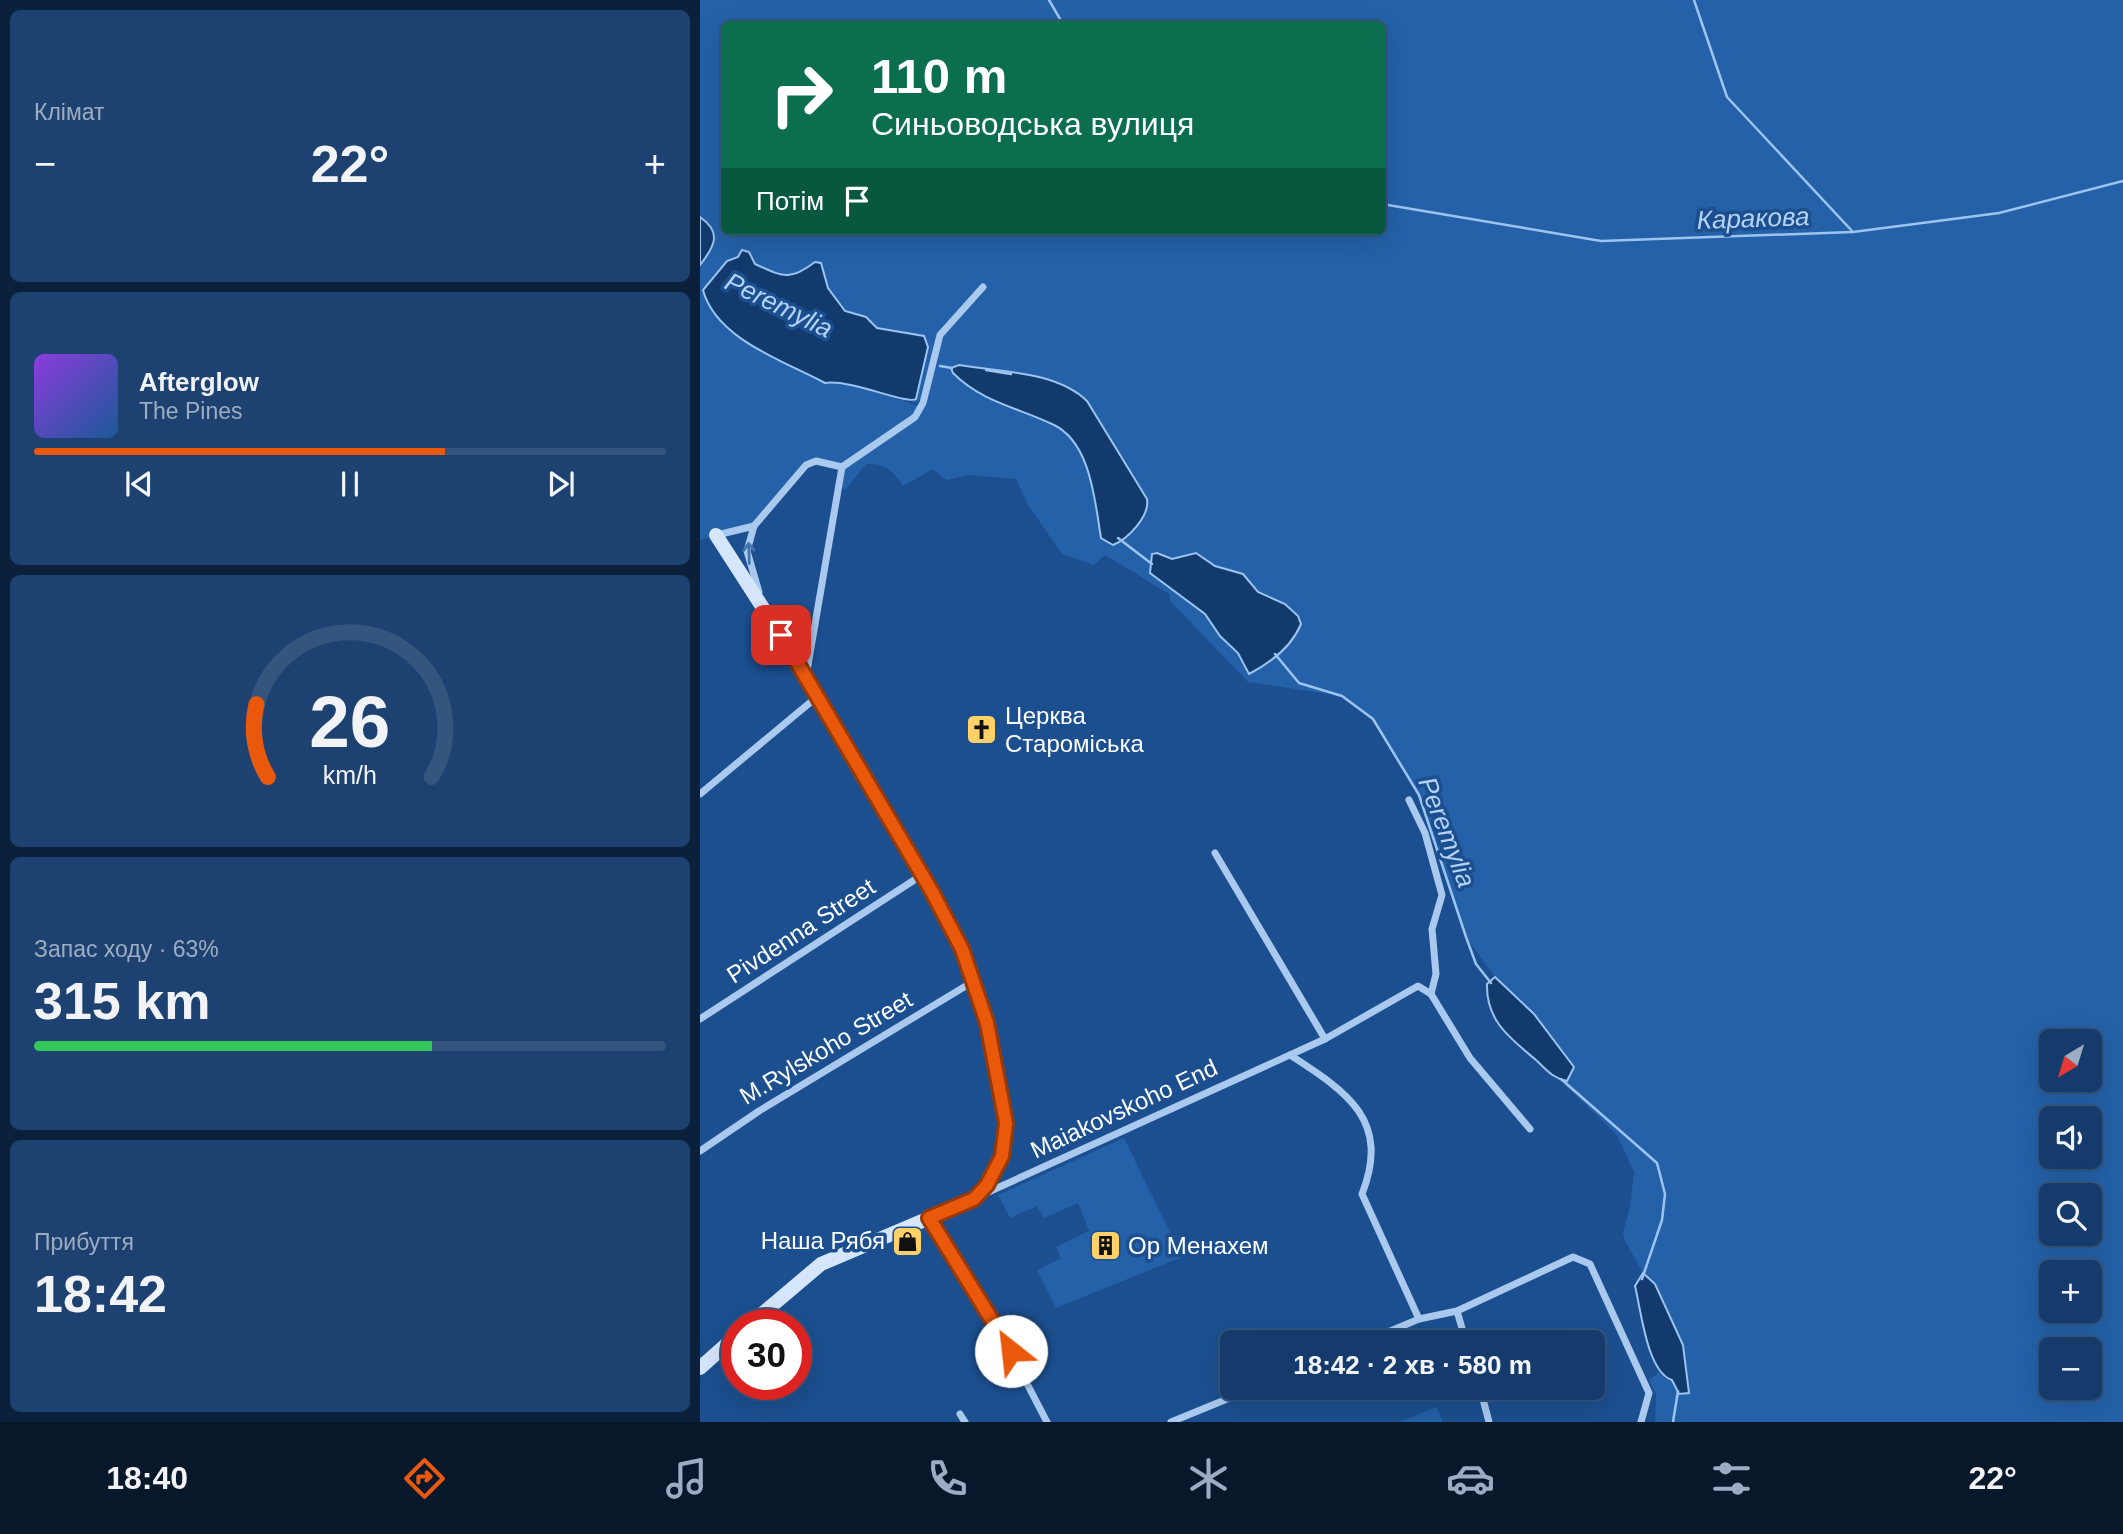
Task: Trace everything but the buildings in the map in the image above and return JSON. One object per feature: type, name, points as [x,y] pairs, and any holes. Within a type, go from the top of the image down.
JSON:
[{"type":"street","points":[[806,676],[842,467],[915,417],[923,403],[940,335],[983,287]]},
{"type":"street","points":[[768,615],[748,557],[747,544],[754,526],[809,463],[816,461],[842,467]]},
{"type":"street","points":[[754,526],[716,535],[818,696],[962,949],[987,1023],[1006,1123],[1002,1156],[987,1185],[974,1199],[821,1264],[767,1309]]},
{"type":"street","points":[[700,794],[818,696]]},
{"type":"street","points":[[1409,800],[1424,833],[1442,895],[1432,929],[1436,974],[1431,994],[1470,1058],[1530,1129]]},
{"type":"street","points":[[1215,853],[1325,1039]]},
{"type":"street","name":"Pivdenna Street","points":[[700,1019],[922,875]]},
{"type":"street","name":"M.Rylskoho Street","points":[[700,1151],[759,1111],[974,981]]},
{"type":"street","name":"Maiakovskoho End","points":[[974,1199],[1325,1039],[1418,986],[1431,994]]},
{"type":"street","points":[[1290,1055],[1342,1093],[1361,1115],[1369,1130],[1373,1148],[1372,1164],[1362,1194],[1419,1319]]},
{"type":"street","points":[[929,1218],[999,1328],[1047,1422]]},
{"type":"street","points":[[1393,1330],[1419,1319],[1457,1311],[1573,1257],[1590,1264],[1649,1393],[1641,1422]]},
{"type":"street","points":[[1457,1311],[1463,1330]]},
{"type":"street","points":[[700,1368],[721,1349]]},
{"type":"street","points":[[1171,1422],[1225,1400]]},
{"type":"street","points":[[1483,1400],[1489,1422]]},
{"type":"street","points":[[960,1414],[965,1422]]},
{"type":"shaded area","points":[[700,0],[2123,0],[2123,1422],[1655,1422],[1656,1394],[1649,1380],[1659,1372],[1664,1378],[1672,1380],[1679,1394],[1689,1393],[1683,1345],[1655,1284],[1643,1273],[1625,1241],[1623,1232],[1630,1206],[1634,1172],[1617,1135],[1565,1085],[1574,1067],[1534,1014],[1495,977],[1466,937],[1419,795],[1373,719],[1342,696],[1248,682],[1171,602],[1169,594],[1105,555],[1094,565],[1062,554],[1028,505],[1016,479],[969,475],[946,480],[933,469],[903,486],[888,469],[866,464],[846,489],[839,488],[842,467],[812,461],[754,526],[700,540],[700,265],[712,249],[711,225],[700,217]],"holes":[[[738,257],[768,272],[785,275],[815,262],[828,289],[845,311],[866,317],[877,328],[924,336],[928,347],[916,399],[911,402],[917,403],[925,396],[922,407],[878,390],[802,367],[758,348],[738,335],[706,300],[727,261]],[[959,365],[1017,375],[1018,376],[981,396],[952,372]],[[1157,553],[1172,559],[1196,553],[1215,566],[1243,574],[1258,592],[1285,604],[1301,620],[1298,630],[1249,674],[1238,653],[1220,636],[1205,614],[1150,573]]]},
{"type":"shaded area","points":[[1124,1138],[1182,1257],[1056,1308],[1037,1270],[1061,1258],[1056,1247],[1089,1231],[1078,1203],[1044,1218],[1037,1206],[1010,1218],[998,1195]]},
{"type":"shaded area","points":[[1436,1407],[1443,1422],[1400,1422]]},
{"type":"water","points":[[700,217],[711,228],[714,240],[700,265]]},
{"type":"water","points":[[742,250],[749,252],[755,264],[785,275],[792,275],[815,262],[821,263],[828,288],[845,311],[866,317],[877,328],[924,336],[928,347],[916,399],[849,385],[825,383],[772,357],[737,335],[710,307],[703,290],[727,261],[738,257]]},
{"type":"water","points":[[959,365],[1044,378],[1074,391],[1087,401],[1147,499],[1145,513],[1131,532],[1113,545],[1101,538],[1089,474],[1075,444],[1065,432],[976,391],[953,373],[951,368]]},
{"type":"water","points":[[1157,553],[1172,559],[1196,553],[1215,566],[1243,574],[1258,592],[1285,604],[1298,616],[1301,624],[1297,632],[1280,653],[1249,674],[1238,653],[1220,636],[1205,614],[1150,573],[1152,554]]},
{"type":"water","points":[[1495,977],[1534,1014],[1574,1067],[1567,1081],[1550,1073],[1501,1028],[1488,997],[1487,984]]},
{"type":"water","points":[[1643,1273],[1655,1284],[1683,1345],[1689,1393],[1679,1394],[1672,1380],[1663,1375],[1651,1353],[1635,1286]]},
{"type":"waterway","name":"Каракова","points":[[1049,0],[1061,21]]},
{"type":"waterway","points":[[1694,0],[1727,97],[1853,232]]},
{"type":"waterway","name":"Каракова","points":[[1386,205],[1601,241],[1853,232],[1999,213],[2123,181]]},
{"type":"waterway","name":"Peremylia","points":[[940,366],[952,368]]},
{"type":"waterway","name":"Peremylia","points":[[986,370],[1011,374]]},
{"type":"waterway","name":"Peremylia","points":[[1118,538],[1152,564]]},
{"type":"waterway","name":"Peremylia","points":[[1275,654],[1299,683],[1342,696],[1373,719],[1419,795],[1476,964],[1491,983]]},
{"type":"waterway","name":"Peremylia","points":[[1561,1079],[1657,1163],[1665,1194],[1662,1220],[1642,1279]]},
{"type":"waterway","name":"Peremylia","points":[[1673,1422],[1678,1391]]},
{"type":"place","name":"Церква Староміська","points":[[982,730]]},
{"type":"place","name":"Наша Рябя","points":[[908,1241]]},
{"type":"place","name":"Ор Менахем","points":[[1105,1246]]},
{"type":"route","points":[[781,635],[922,875],[962,949],[974,981],[992,1048],[1006,1123],[1005,1141],[996,1169],[987,1185],[974,1199],[929,1218],[1011,1351]]}]
